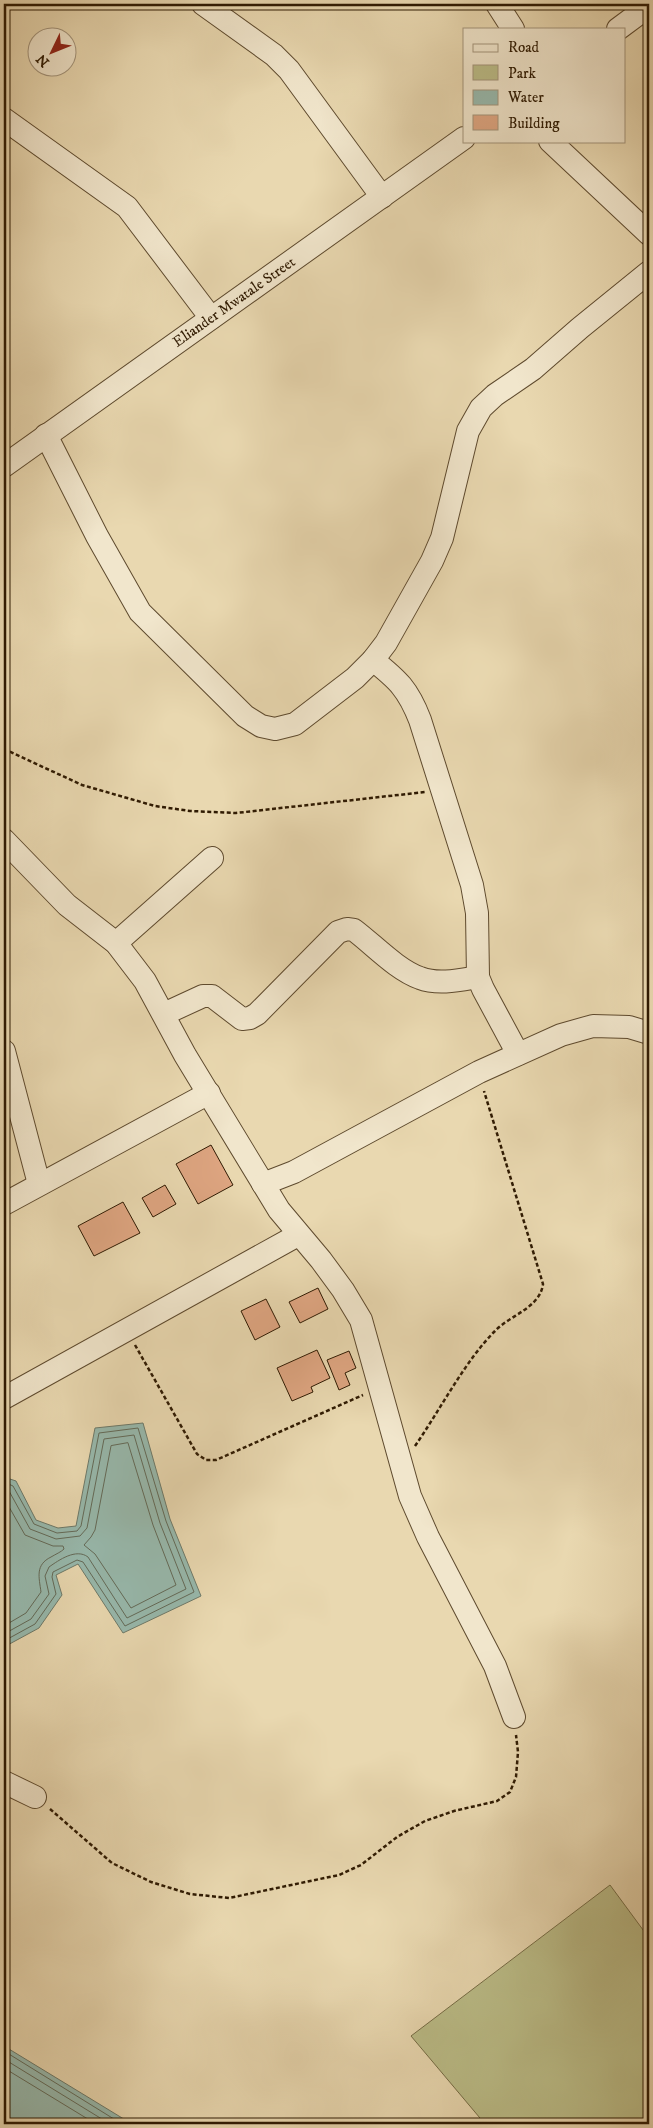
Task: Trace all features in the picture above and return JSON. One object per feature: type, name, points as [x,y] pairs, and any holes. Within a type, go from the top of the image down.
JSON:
[{"type":"street","points":[[203,4],[274,55],[289,70],[382,197]]},
{"type":"street","points":[[497,4],[513,28]]},
{"type":"street","points":[[619,28],[649,6]]},
{"type":"street","points":[[4,118],[127,206],[211,318]]},
{"type":"street","name":"Eliander Mwatale Street","points":[[4,466],[463,139]]},
{"type":"street","points":[[551,142],[649,234]]},
{"type":"street","points":[[46,435],[97,536],[140,612],[246,716],[261,726],[275,729],[295,724],[355,678],[373,660],[386,643],[432,561],[442,538],[468,431],[481,408],[494,395],[533,369],[649,272]]},
{"type":"street","points":[[373,660],[395,678],[412,700],[472,885],[477,912],[478,976],[518,1054]]},
{"type":"street","points":[[4,840],[68,905],[116,944],[145,981],[279,1210],[298,1235],[321,1260],[343,1290],[360,1320],[410,1496],[428,1537],[495,1666],[514,1717]]},
{"type":"street","points":[[116,944],[212,858]]},
{"type":"street","points":[[164,1014],[203,996],[212,996],[242,1019],[250,1018],[257,1014],[338,932],[346,929],[354,930],[401,969],[421,979],[452,981],[478,976]]},
{"type":"street","points":[[263,1184],[294,1172],[325,1156],[479,1072],[562,1034],[593,1026],[629,1027],[649,1033]]},
{"type":"street","points":[[4,1051],[39,1184]]},
{"type":"street","points":[[4,1204],[209,1093]]},
{"type":"street","points":[[4,1398],[298,1235]]},
{"type":"street","points":[[4,1782],[35,1797]]},
{"type":"path","points":[[4,749],[82,785],[155,806],[190,811],[236,813],[442,790]]},
{"type":"path","points":[[402,1465],[484,1343],[507,1320],[537,1300],[542,1293],[543,1284],[479,1072]]},
{"type":"path","points":[[127,1330],[197,1454],[206,1460],[216,1460],[380,1387]]},
{"type":"path","points":[[35,1797],[78,1831],[112,1863],[151,1882],[190,1894],[229,1898],[339,1875],[361,1865],[397,1838],[425,1821],[497,1800],[510,1792],[516,1777],[518,1752],[514,1717]]},
{"type":"green space","points":[[610,1885],[649,1938],[649,2124],[485,2124],[411,2036]]},
{"type":"water","points":[[143,1423],[170,1519],[201,1596],[123,1633],[78,1564],[56,1575],[62,1595],[39,1628],[4,1647],[4,1477],[16,1481],[36,1520],[58,1528],[76,1526],[95,1428]]},
{"type":"water","points":[[4,2046],[132,2124],[4,2124]]},
{"type":"building","points":[[211,1145],[233,1185],[198,1204],[176,1164]]},
{"type":"building","points":[[165,1185],[176,1204],[153,1217],[142,1198]]},
{"type":"building","points":[[123,1202],[140,1233],[94,1256],[78,1226]]},
{"type":"building","points":[[318,1288],[328,1309],[300,1323],[289,1302]]},
{"type":"building","points":[[266,1299],[280,1327],[255,1340],[241,1311]]},
{"type":"building","points":[[317,1350],[330,1378],[311,1387],[313,1392],[292,1401],[277,1368]]},
{"type":"building","points":[[349,1351],[356,1368],[345,1373],[350,1385],[339,1390],[327,1360]]}]
